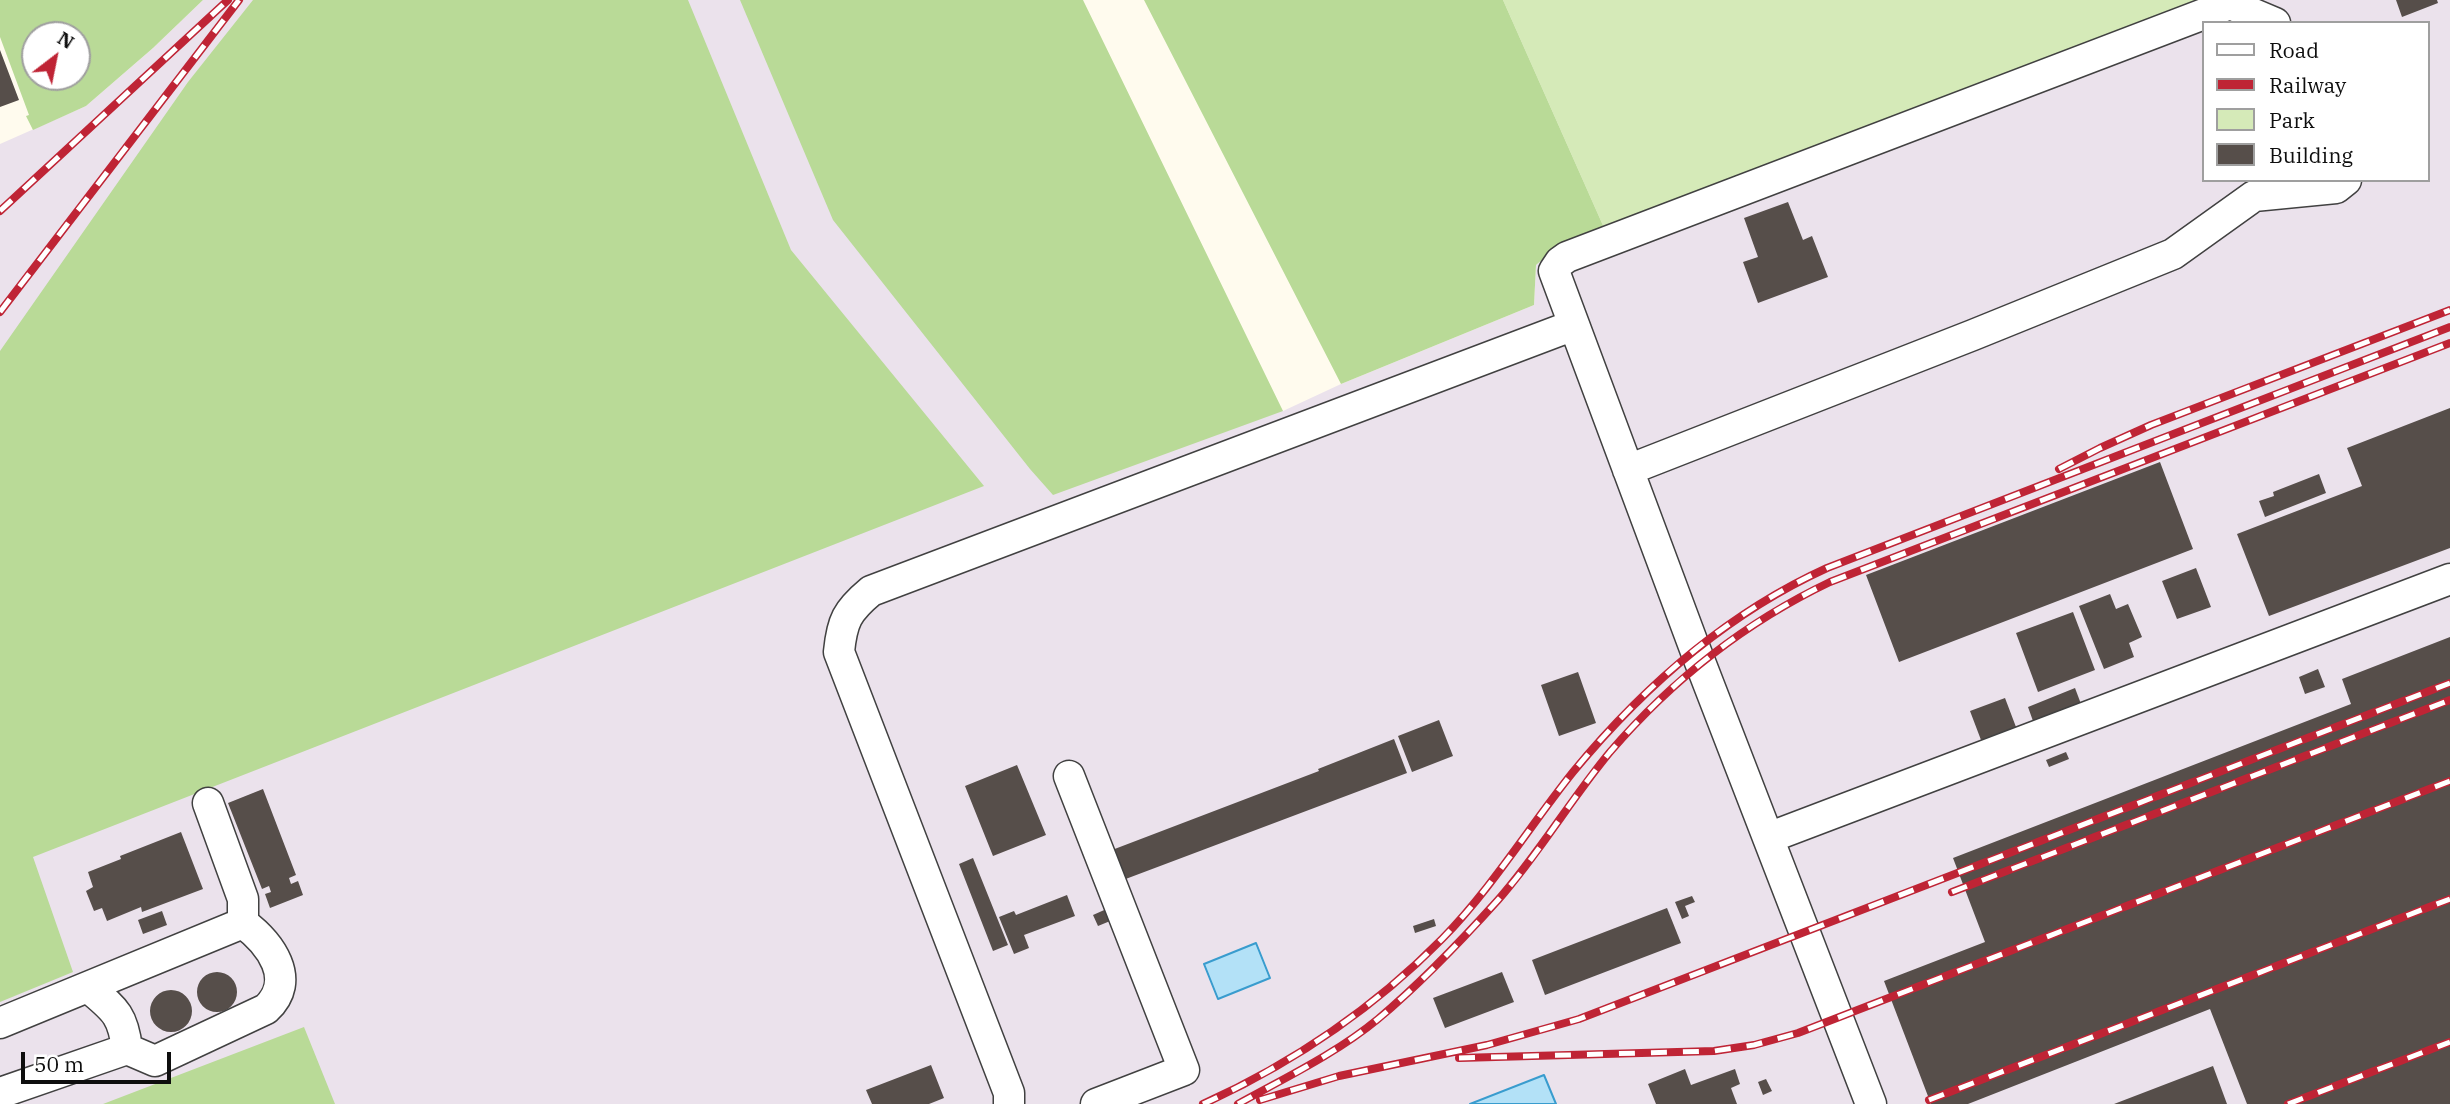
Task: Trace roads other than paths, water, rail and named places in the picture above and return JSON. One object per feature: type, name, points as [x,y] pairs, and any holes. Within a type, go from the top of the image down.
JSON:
[{"type":"lane","points":[[1871,1104],[1554,271],[1559,262],[1567,257],[2231,4],[2271,21]]},
{"type":"lane","points":[[1628,470],[2173,254],[2254,197],[2336,188],[2344,182]]},
{"type":"lane","points":[[1009,1104],[1009,1093],[839,652],[841,629],[851,607],[871,591],[1574,325]]},
{"type":"lane","points":[[1768,838],[2450,579]]},
{"type":"lane","points":[[1069,776],[1184,1070],[1096,1104]]},
{"type":"lane","points":[[208,803],[243,899],[243,923]]},
{"type":"lane","points":[[0,1023],[243,923]]},
{"type":"lane","points":[[0,1093],[127,1049],[155,1061],[266,1009],[277,999],[281,981],[274,952],[256,932],[243,923]]},
{"type":"lane","points":[[88,987],[112,1007],[125,1027],[127,1049]]},
{"type":"water","points":[[1256,943],[1270,978],[1218,999],[1204,964]]},
{"type":"water","points":[[1544,1075],[1556,1104],[1470,1104]]},
{"type":"railway","points":[[0,211],[228,0]]},
{"type":"railway","points":[[0,312],[239,0]]},
{"type":"railway","points":[[2059,469],[2151,425],[2450,310]]},
{"type":"railway","points":[[1203,1104],[1268,1071],[1330,1032],[1360,1011],[1416,964],[1477,899],[1573,772],[1628,710],[1689,655],[1755,607],[1827,568],[2450,327]]},
{"type":"railway","points":[[1238,1104],[1345,1043],[1410,991],[1513,883],[1596,770],[1634,726],[1684,677],[1768,616],[1830,582],[2450,343]]},
{"type":"railway","points":[[1260,1100],[1339,1076],[1487,1045],[1579,1019],[2450,683]]},
{"type":"railway","points":[[1952,892],[2450,700]]},
{"type":"railway","points":[[1459,1058],[1714,1051],[1754,1045],[1798,1033],[2450,781]]},
{"type":"railway","points":[[1929,1100],[2450,899]]},
{"type":"railway","points":[[2288,1104],[2450,1042]]}]
